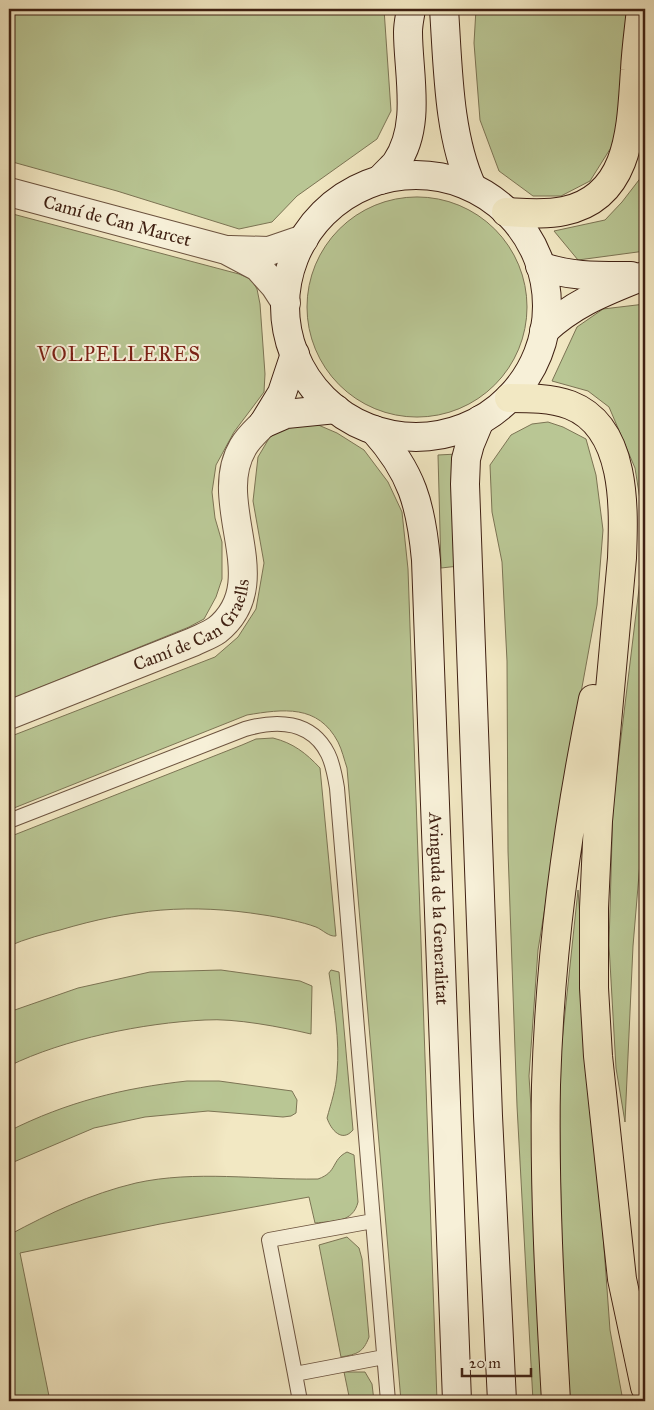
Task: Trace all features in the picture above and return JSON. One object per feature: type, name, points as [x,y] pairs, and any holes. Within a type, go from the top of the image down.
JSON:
[{"type":"highway","points":[[506,212],[548,214],[581,206],[608,186],[618,172],[628,141],[631,123],[641,9]]},
{"type":"highway","points":[[509,398],[557,401],[571,405],[586,413],[606,435],[615,458],[619,482],[623,528],[622,558],[598,821],[594,908],[594,988],[598,1056],[622,1279],[645,1387]]},
{"type":"highway","points":[[556,1401],[548,1259],[546,1164],[546,1085],[550,1012],[569,836],[586,737],[622,558]]},
{"type":"street","points":[[380,180],[396,162],[405,144],[410,124],[411,98],[408,30],[411,9]]},
{"type":"street","points":[[444,9],[456,135],[464,170],[472,187]]},
{"type":"street","points":[[423,175],[451,180],[472,187],[487,196],[506,212],[524,232],[540,266],[546,298],[544,331],[534,364],[509,398],[480,420],[457,430],[432,436],[398,436],[374,430],[358,423],[336,410],[315,388],[295,354],[287,324],[287,288],[292,266],[304,239],[318,219],[336,202],[357,189],[380,180],[401,176],[423,175]]},
{"type":"street","name":"Camí de Can Marcet","points":[[9,192],[226,250],[258,267],[275,286],[286,303]]},
{"type":"street","name":"Camí de Can Marcet","points":[[226,250],[269,251],[304,239]]},
{"type":"street","points":[[540,266],[556,272],[562,271],[580,276],[643,276]]},
{"type":"street","points":[[544,331],[560,316],[584,301],[643,276]]},
{"type":"street","points":[[263,424],[282,393],[295,354]]},
{"type":"street","points":[[263,424],[286,414],[336,410]]},
{"type":"street","points":[[480,420],[466,459],[465,484],[488,1116],[502,1401]]},
{"type":"street","name":"Camí de Can Graells","points":[[9,715],[193,642],[216,630],[227,619],[242,591],[244,574],[235,515],[234,476],[242,448],[263,424]]},
{"type":"street","name":"Avinguda de la Generalitat","points":[[374,430],[391,448],[404,468],[414,489],[420,510],[426,560],[456,1401]]},
{"type":"lane","points":[[9,821],[245,728],[276,723],[300,728],[312,734],[321,742],[328,753],[337,788],[388,1401]]},
{"type":"lane","points":[[300,1401],[269,1240],[373,1221]]},
{"type":"lane","points":[[295,1374],[384,1357]]},
{"type":"green space","points":[[9,9],[384,9],[391,111],[377,139],[297,196],[272,222],[239,229],[117,191],[9,161]]},
{"type":"green space","points":[[476,9],[627,9],[617,138],[590,181],[561,196],[533,196],[499,171],[480,120],[474,43]]},
{"type":"green space","points":[[645,153],[645,251],[578,260],[554,231],[605,220],[642,176]]},
{"type":"green space","points":[[417,197],[438,199],[469,210],[495,229],[514,255],[525,286],[527,307],[525,328],[514,359],[495,385],[469,404],[438,415],[417,417],[396,415],[365,404],[339,385],[320,359],[309,328],[307,307],[309,286],[320,255],[339,229],[365,210],[396,199]]},
{"type":"green space","points":[[9,213],[239,274],[251,279],[257,289],[260,304],[265,374],[264,392],[234,432],[216,465],[212,492],[215,518],[222,542],[222,579],[216,597],[204,619],[189,627],[9,700]]},
{"type":"green space","points":[[645,304],[645,531],[635,468],[609,407],[588,391],[552,381],[577,327],[603,309]]},
{"type":"green space","points":[[309,421],[337,433],[364,450],[388,482],[402,512],[408,569],[437,1401],[401,1401],[347,768],[338,742],[330,730],[310,715],[298,712],[274,711],[247,715],[9,810],[9,737],[215,657],[238,637],[256,609],[264,563],[253,501],[258,457],[271,435],[289,424]]},
{"type":"green space","points":[[548,422],[563,427],[586,439],[596,475],[603,530],[597,605],[572,742],[538,950],[529,1076],[536,1186],[544,1401],[533,1401],[517,1106],[508,851],[507,661],[502,562],[492,512],[490,465],[511,435],[532,424]]},
{"type":"green space","points":[[457,454],[459,566],[441,568],[438,455]]},
{"type":"green space","points":[[645,539],[645,803],[633,946],[625,1122],[616,1068],[609,945],[613,804]]},
{"type":"green space","points":[[273,738],[299,749],[320,768],[336,936],[311,925],[276,917],[237,911],[186,909],[161,910],[111,917],[41,935],[9,946],[9,837],[256,739]]},
{"type":"green space","points":[[578,890],[610,1330],[623,1401],[568,1401],[562,1292],[559,1070]]},
{"type":"green space","points":[[221,970],[300,981],[312,986],[311,1034],[230,1020],[181,1022],[130,1029],[79,1040],[31,1056],[9,1066],[9,1012],[78,988],[150,972]]},
{"type":"green space","points":[[331,970],[339,972],[353,1130],[345,1135],[337,1133],[331,1127],[327,1118],[336,1085],[338,1061],[336,1023],[329,973]]},
{"type":"green space","points":[[187,1081],[219,1081],[292,1091],[297,1100],[296,1113],[283,1117],[208,1111],[145,1117],[94,1128],[9,1164],[9,1131],[74,1104],[118,1092]]},
{"type":"green space","points":[[347,1152],[354,1155],[358,1202],[352,1214],[341,1220],[315,1223],[309,1197],[160,1224],[20,1253],[50,1401],[9,1401],[9,1235],[71,1205],[119,1187],[158,1179],[204,1176],[318,1179],[329,1173],[342,1155]]},
{"type":"green space","points":[[347,1237],[359,1248],[362,1259],[369,1337],[362,1350],[341,1357],[319,1245]]},
{"type":"green space","points":[[344,1372],[365,1372],[372,1384],[374,1401],[350,1401]]},
{"type":"district","name":"VOLPELLERES","points":[[119,354]]}]
